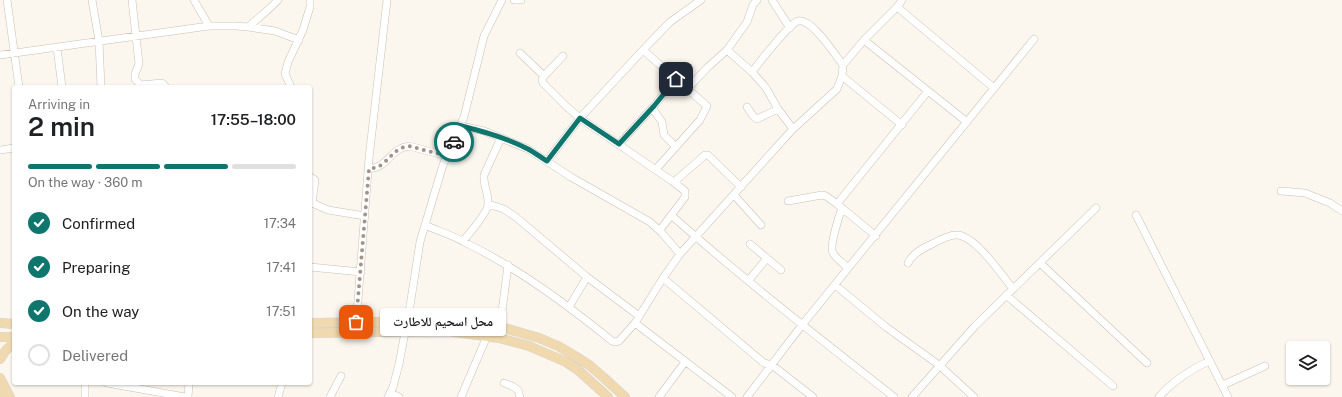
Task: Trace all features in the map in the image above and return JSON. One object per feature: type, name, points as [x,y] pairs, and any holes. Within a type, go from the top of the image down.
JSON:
[{"type":"main road","points":[[312,323],[459,322],[500,327],[539,338],[570,352],[603,377],[625,397]]},
{"type":"main road","points":[[0,323],[12,324]]},
{"type":"main road","points":[[312,333],[448,331],[499,338],[529,346],[566,362],[578,370],[608,397]]},
{"type":"main road","points":[[0,337],[12,337]]},
{"type":"main road","points":[[0,359],[6,350],[12,345]]},
{"type":"main road","points":[[0,378],[10,397]]},
{"type":"street","points":[[8,0],[19,85]]},
{"type":"street","points":[[92,0],[102,85]]},
{"type":"street","points":[[132,0],[139,64],[135,79],[141,85],[162,83],[164,85]]},
{"type":"street","points":[[194,0],[209,26]]},
{"type":"street","points":[[248,27],[278,0]]},
{"type":"street","points":[[290,85],[285,74],[288,62],[299,40],[310,6],[310,0]]},
{"type":"street","points":[[356,332],[369,169],[386,0]]},
{"type":"street","points":[[399,397],[389,395],[399,364],[420,242],[443,164],[461,126],[484,36],[502,0]]},
{"type":"street","points":[[514,0],[521,0]]},
{"type":"street","points":[[547,161],[580,118],[643,50],[670,22],[698,0]]},
{"type":"street","points":[[687,89],[727,50],[747,22],[757,0]]},
{"type":"street","points":[[772,0],[790,28]]},
{"type":"street","points":[[425,225],[464,241],[508,266],[569,307],[612,342],[619,341],[637,320],[680,254],[793,129],[837,89],[842,76],[843,65],[864,40],[902,0]]},
{"type":"street","points":[[897,7],[994,88]]},
{"type":"street","points":[[752,72],[766,54],[797,21],[814,28],[843,65]]},
{"type":"street","points":[[0,55],[209,26],[236,26],[275,31],[299,40]]},
{"type":"street","points":[[747,397],[834,285],[876,236],[1034,39]]},
{"type":"street","points":[[864,40],[966,122]]},
{"type":"street","points":[[57,48],[62,85]]},
{"type":"street","points":[[643,50],[705,104],[706,108],[700,120],[656,169]]},
{"type":"street","points":[[727,50],[752,72],[766,88],[778,109],[793,129]]},
{"type":"street","points":[[520,54],[544,76]]},
{"type":"street","points":[[563,56],[544,76],[542,80],[543,83],[580,118],[684,189],[686,194],[660,230]]},
{"type":"street","points":[[842,76],[902,124]]},
{"type":"street","points":[[619,144],[654,106],[676,79]]},
{"type":"street","points":[[848,268],[833,254],[832,251],[839,206],[928,91]]},
{"type":"street","points":[[654,106],[654,111],[662,122],[664,135],[676,147]]},
{"type":"street","points":[[747,108],[754,117],[758,118],[778,109]]},
{"type":"street","points":[[461,126],[484,131],[528,149],[582,183],[650,222],[660,230],[680,254]]},
{"type":"street","points":[[464,241],[486,210],[488,204],[484,175],[501,138]]},
{"type":"street","points":[[369,169],[380,166],[403,147],[409,146],[447,156]]},
{"type":"street","points":[[0,150],[12,148]]},
{"type":"street","points":[[674,182],[705,155],[708,155],[741,187]]},
{"type":"street","points":[[312,179],[315,180],[312,197]]},
{"type":"street","points":[[1281,191],[1305,193],[1330,203],[1342,211]]},
{"type":"street","points":[[734,195],[761,225]]},
{"type":"street","points":[[788,201],[822,195],[826,196],[876,236]]},
{"type":"street","points":[[312,203],[328,210],[365,216]]},
{"type":"street","points":[[488,204],[504,208],[517,218],[685,362],[732,397]]},
{"type":"street","points":[[912,397],[939,365],[1006,295],[1096,208]]},
{"type":"street","points":[[671,215],[802,325],[894,397]]},
{"type":"street","points":[[1136,215],[1228,397]]},
{"type":"street","points":[[908,262],[917,252],[931,244],[954,235],[960,235],[970,241],[989,259],[1013,289]]},
{"type":"street","points":[[750,244],[781,270]]},
{"type":"street","points":[[749,280],[767,258]]},
{"type":"street","points":[[1040,263],[1146,363]]},
{"type":"street","points":[[500,327],[508,266]]},
{"type":"street","points":[[312,267],[361,272]]},
{"type":"street","points":[[569,307],[587,278]]},
{"type":"street","points":[[663,278],[764,363],[772,365],[814,397]]},
{"type":"street","points":[[834,285],[886,327],[939,365],[974,397]]},
{"type":"street","points":[[1006,295],[1112,386]]},
{"type":"street","points":[[461,397],[487,336]]},
{"type":"street","points":[[1159,397],[1179,378],[1193,368],[1209,361]]},
{"type":"street","points":[[659,397],[685,362]]},
{"type":"street","points":[[1223,385],[1265,366]]},
{"type":"street","points":[[330,397],[341,376]]},
{"type":"street","points":[[504,383],[518,390],[520,397]]},
{"type":"street","points":[[85,385],[85,397]]},
{"type":"street","points":[[117,385],[186,397],[189,385]]},
{"type":"street","points":[[278,397],[281,385]]},
{"type":"way so far","points":[[356,322],[369,169],[380,166],[399,148],[403,147],[409,146],[447,156],[454,142]]},
{"type":"place","name":"محل اسحيم للاطارت","points":[[356,322]]},
{"type":"route","points":[[454,142],[461,126],[484,131],[516,144],[528,149],[547,161],[580,118],[619,144],[654,106],[676,79]]}]
